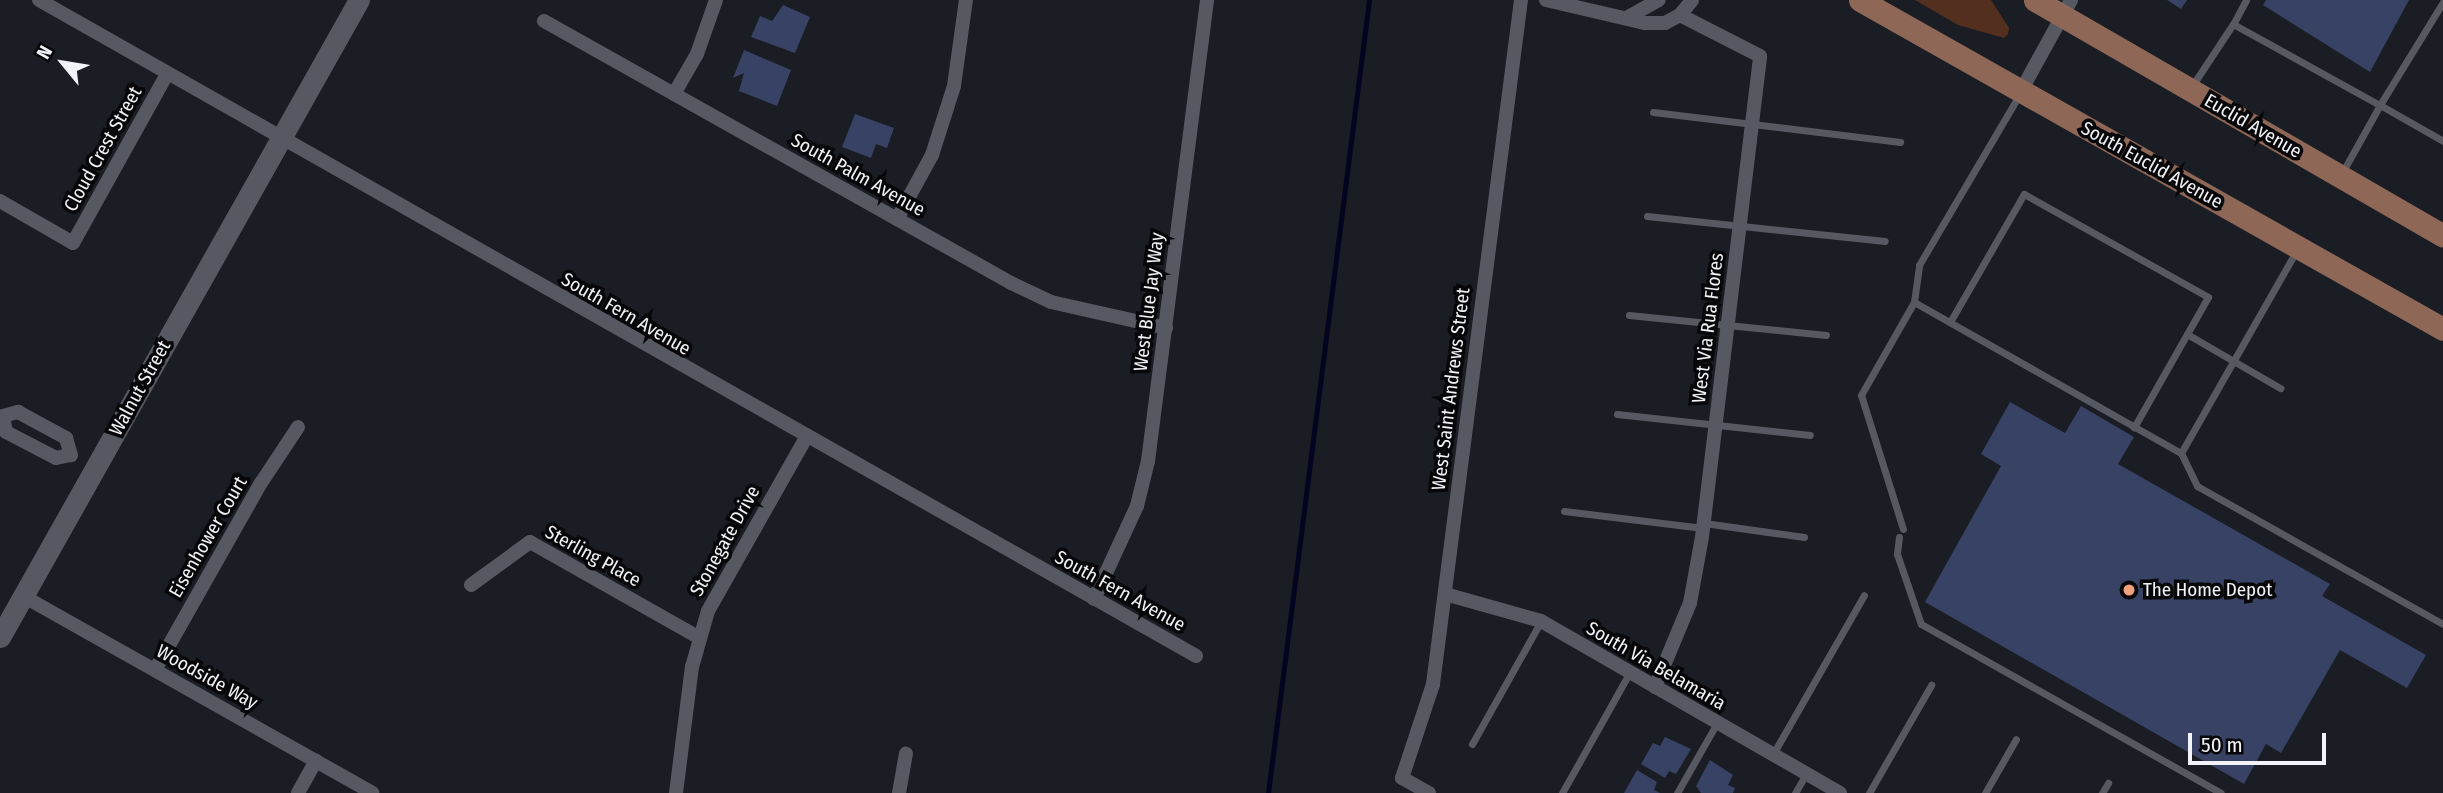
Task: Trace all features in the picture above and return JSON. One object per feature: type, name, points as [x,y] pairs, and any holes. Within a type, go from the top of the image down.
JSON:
[{"type":"main road","name":"South Euclid Avenue","points":[[1860,0],[2443,329]]},
{"type":"main road","points":[[2035,0],[2067,8]]},
{"type":"main road","name":"Euclid Avenue","points":[[2067,8],[2190,89],[2443,236]]},
{"type":"street","name":"South Fern Avenue","points":[[38,0],[806,438],[1196,656]]},
{"type":"street","name":"Walnut Street","points":[[0,637],[359,0]]},
{"type":"street","points":[[674,94],[697,54],[716,0]]},
{"type":"street","points":[[897,219],[932,155],[954,86],[966,0]]},
{"type":"street","name":"West Blue Jay Way","points":[[1094,599],[1137,506],[1148,461],[1207,0]]},
{"type":"street","name":"West Saint Andrews Street","points":[[1429,793],[1402,778],[1433,684],[1521,0]]},
{"type":"street","points":[[1546,0],[1645,23],[1665,23],[1680,15],[1692,0]]},
{"type":"street","points":[[1628,17],[1660,0]]},
{"type":"street","points":[[2021,91],[2067,8]]},
{"type":"street","name":"West Via Rua Flores","points":[[1655,687],[1690,603],[1704,526],[1760,55],[1680,15]]},
{"type":"street","name":"South Palm Avenue","points":[[544,21],[1051,302],[1166,328]]},
{"type":"street","name":"Cloud Crest Street","points":[[0,201],[72,243],[167,74]]},
{"type":"street","points":[[71,454],[56,458],[6,432],[1,415],[18,412],[66,438],[71,454],[94,468]]},
{"type":"street","name":"Eisenhower Court","points":[[155,670],[261,483],[298,427]]},
{"type":"street","name":"Stonegate Drive","points":[[676,793],[700,638],[720,586],[806,438]]},
{"type":"street","name":"Sterling Place","points":[[471,585],[530,542],[700,638]]},
{"type":"street","name":"South Via Belamaria","points":[[1445,593],[1541,621],[1840,793]]},
{"type":"street","name":"Woodside Way","points":[[23,596],[372,793]]},
{"type":"street","points":[[899,793],[906,754]]},
{"type":"street","points":[[298,793],[316,761]]},
{"type":"lane","points":[[2190,89],[2246,0]]},
{"type":"lane","points":[[2340,177],[2443,2]]},
{"type":"lane","points":[[2233,24],[2443,141]]},
{"type":"lane","points":[[2021,91],[1919,265],[1914,302],[1861,395],[1901,533],[1897,554],[1921,624],[2221,793]]},
{"type":"lane","points":[[1653,112],[1900,142]]},
{"type":"lane","points":[[1950,322],[2024,194],[2208,297],[2134,427]]},
{"type":"lane","points":[[1647,216],[1739,228],[1885,241]]},
{"type":"lane","points":[[2181,453],[2298,248]]},
{"type":"lane","points":[[1914,302],[2181,453],[2197,486],[2443,624]]},
{"type":"lane","points":[[1629,315],[1826,335]]},
{"type":"lane","points":[[2187,334],[2280,388]]},
{"type":"lane","points":[[1617,414],[1810,435]]},
{"type":"lane","points":[[1564,512],[1804,537]]},
{"type":"lane","points":[[1773,755],[1864,595]]},
{"type":"lane","points":[[1472,744],[1541,621]]},
{"type":"lane","points":[[1562,793],[1630,673]]},
{"type":"lane","points":[[1869,793],[1931,685]]},
{"type":"lane","points":[[1677,793],[1717,723]]},
{"type":"lane","points":[[1985,793],[2016,739]]},
{"type":"lane","points":[[1795,793],[1806,774]]},
{"type":"lane","points":[[2102,793],[2108,783]]},
{"type":"shaded area","points":[[1915,0],[1991,0],[2009,28],[2008,34],[2004,38],[1958,25]]},
{"type":"building","points":[[2167,0],[2187,0],[2181,9]]},
{"type":"building","points":[[2266,0],[2409,0],[2370,72],[2263,5]]},
{"type":"building","points":[[783,5],[810,17],[795,53],[751,37],[760,16],[772,21]]},
{"type":"building","points":[[744,50],[791,70],[777,106],[739,91],[744,73],[733,78]]},
{"type":"building","points":[[855,114],[894,128],[887,148],[876,144],[871,158],[842,147]]},
{"type":"building","name":"The Home Depot","points":[[2010,402],[2065,433],[2081,406],[2134,437],[2118,464],[2330,584],[2322,596],[2426,655],[2407,688],[2340,650],[2281,753],[2266,744],[2244,784],[1925,602],[2001,466],[1981,454]]},
{"type":"building","points":[[1665,737],[1691,749],[1676,774],[1669,771],[1665,778],[1641,764],[1653,743],[1660,746]]},
{"type":"building","points":[[1710,760],[1733,775],[1728,785],[1735,788],[1733,793],[1701,793],[1696,786]]},
{"type":"building","points":[[1637,770],[1657,782],[1654,790],[1660,793],[1624,793]]},
{"type":"waterway","points":[[1268,793],[1369,0]]},
{"type":"place","name":"The Home Depot","points":[[2129,590]]}]
